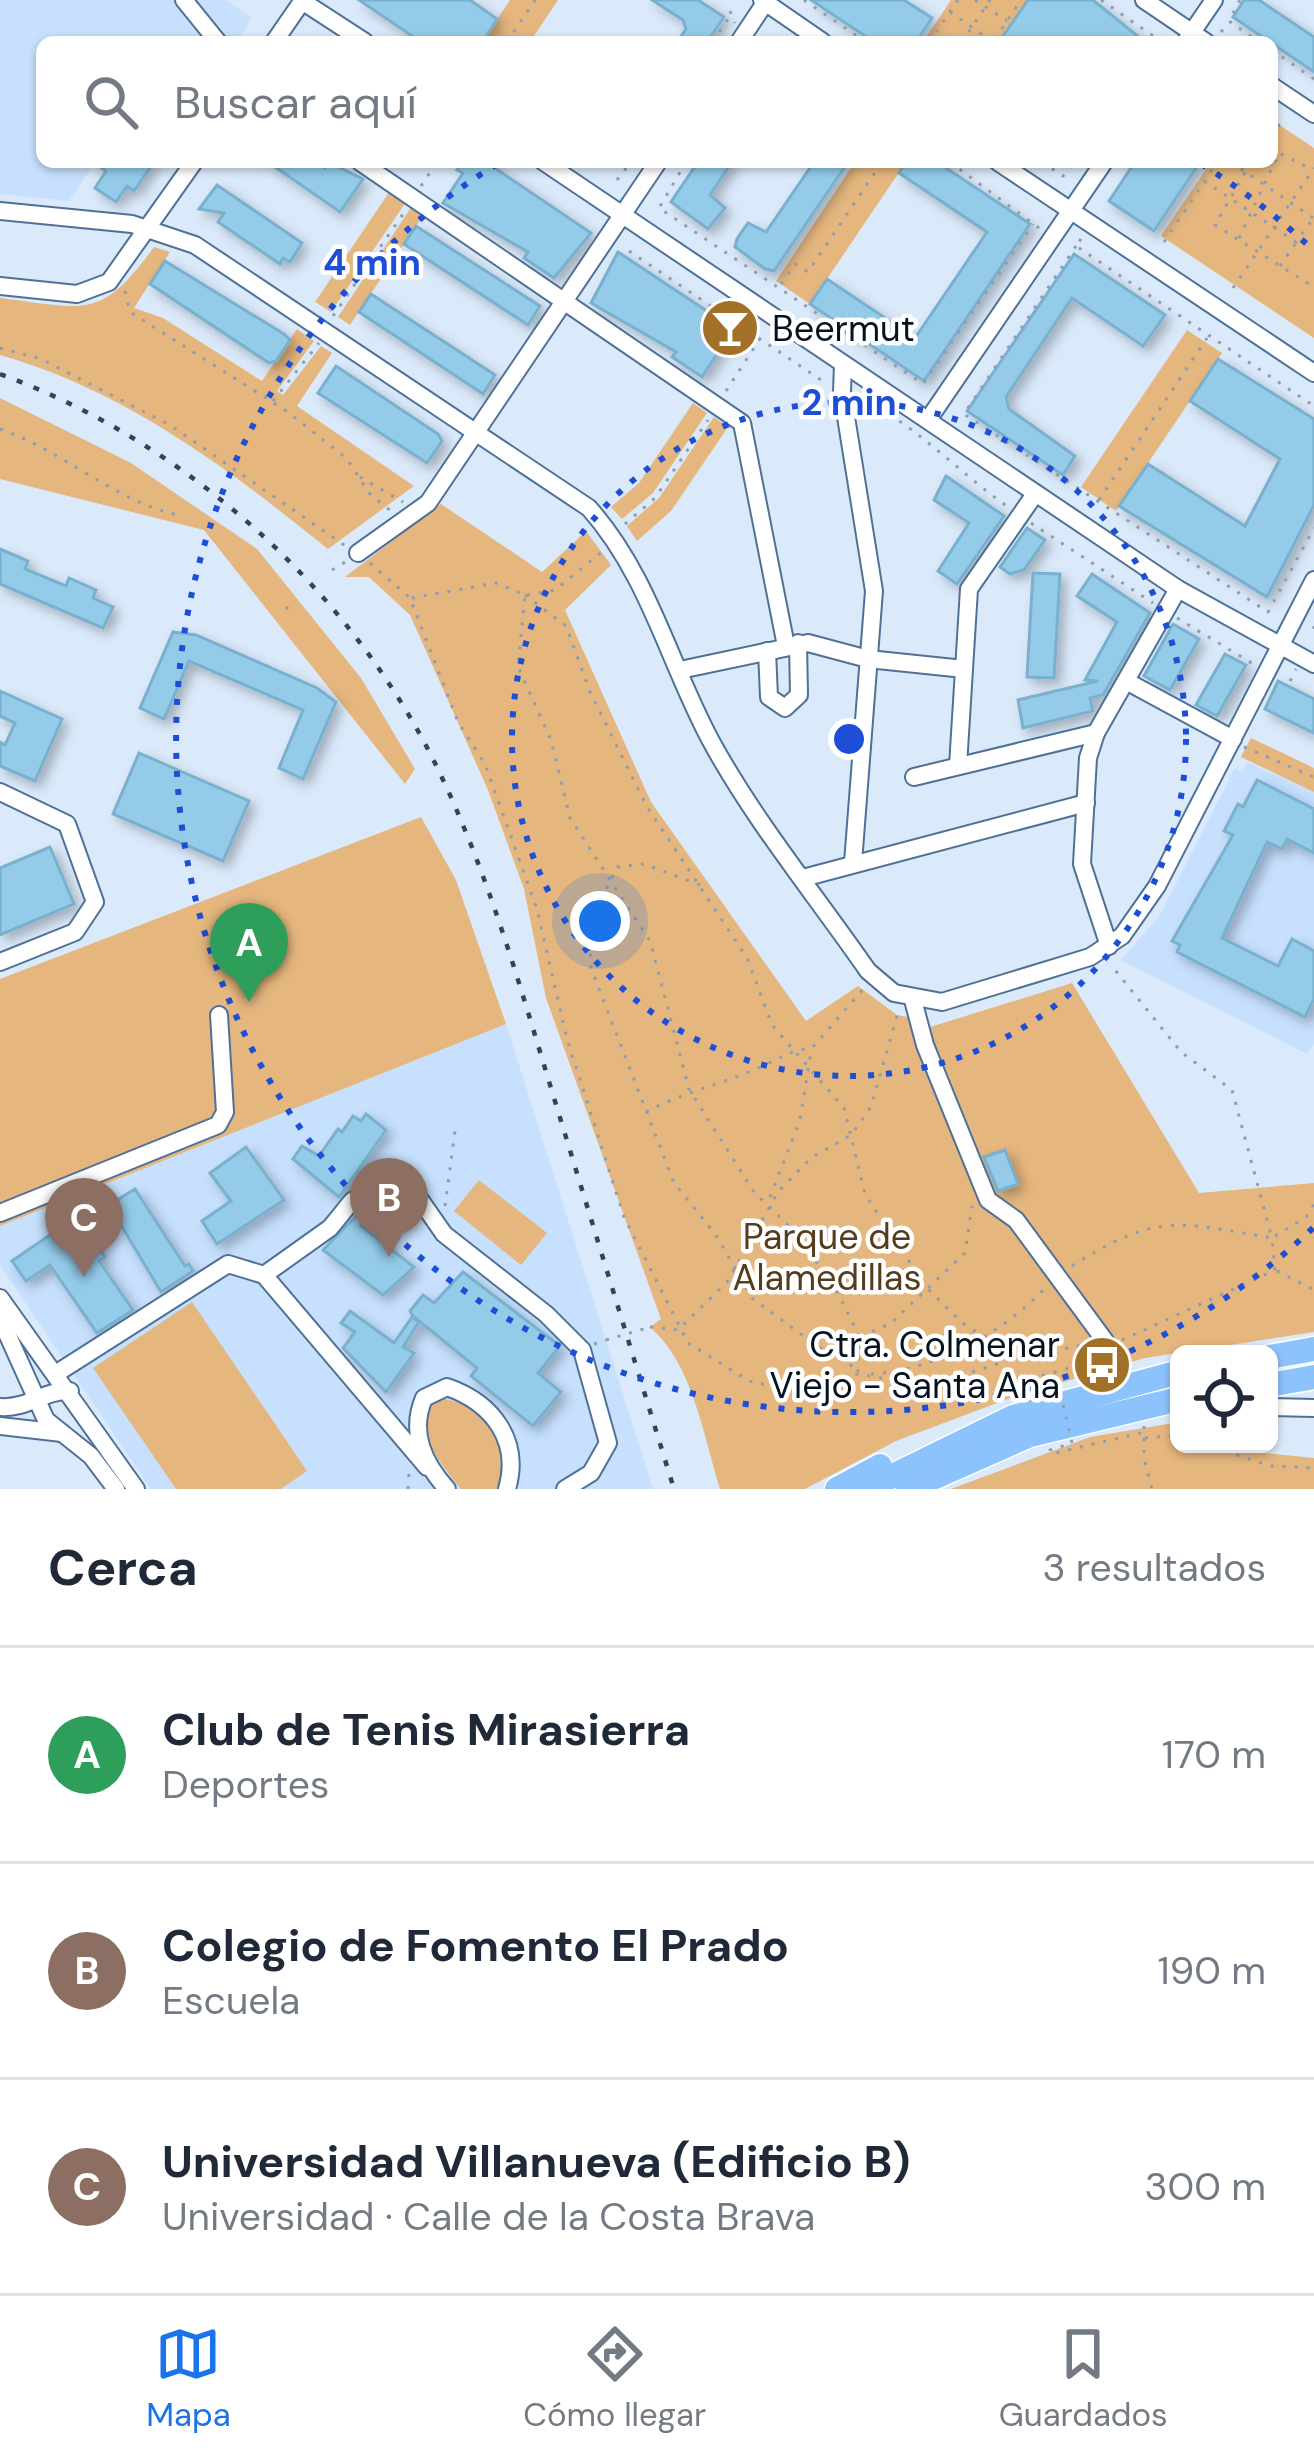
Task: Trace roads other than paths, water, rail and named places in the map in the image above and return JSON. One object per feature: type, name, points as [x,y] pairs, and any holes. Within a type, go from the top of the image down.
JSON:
[{"type":"highway","points":[[1278,1355],[1314,1349]]},
{"type":"highway","points":[[866,1489],[973,1433],[1058,1401],[1170,1374]]},
{"type":"highway","points":[[1278,1383],[1314,1377]]},
{"type":"highway","points":[[908,1489],[1030,1435],[1170,1402]]},
{"type":"highway","points":[[837,1489],[937,1441],[973,1433]]},
{"type":"highway","points":[[928,1489],[1030,1435]]},
{"type":"street","points":[[184,0],[213,36]]},
{"type":"street","points":[[278,36],[302,0],[356,36]]},
{"type":"street","points":[[1144,0],[1199,36]]},
{"type":"street","points":[[1201,36],[1214,0]]},
{"type":"street","points":[[743,36],[765,1],[815,36]]},
{"type":"street","points":[[1278,90],[1314,114]]},
{"type":"street","points":[[0,286],[88,293],[113,279],[190,168]]},
{"type":"street","points":[[369,168],[746,428],[799,695],[785,709],[769,697],[767,651]]},
{"type":"street","points":[[553,168],[1178,589],[1314,664]]},
{"type":"street","points":[[358,553],[410,516],[478,431],[654,168]]},
{"type":"street","points":[[1007,168],[1314,373]]},
{"type":"street","points":[[928,420],[1100,168]]},
{"type":"street","points":[[0,211],[150,228],[224,260],[561,486],[614,536],[635,568],[733,779],[868,971],[906,1005],[988,1200],[1016,1220],[1058,1275],[1107,1354]]},
{"type":"street","points":[[843,364],[842,392],[874,591],[853,863]]},
{"type":"street","points":[[958,766],[970,590],[1035,494]]},
{"type":"street","points":[[906,1005],[957,999],[1067,965],[1109,946],[1142,910],[1314,580]]},
{"type":"street","points":[[1109,946],[1084,878],[1086,803],[1096,733],[1178,589]]},
{"type":"street","points":[[680,670],[792,645],[964,670]]},
{"type":"street","points":[[1126,681],[1233,739]]},
{"type":"street","points":[[914,777],[1096,733]]},
{"type":"street","points":[[0,792],[67,824],[95,902],[75,932],[0,962]]},
{"type":"street","points":[[802,878],[1086,803]]},
{"type":"street","points":[[0,1213],[218,1125],[225,1112],[219,1015]]},
{"type":"street","points":[[264,1275],[330,1228],[352,1201],[393,1183],[414,1191],[443,1234],[546,1314],[582,1350],[608,1443],[592,1473],[566,1489]]},
{"type":"street","points":[[57,1373],[228,1264],[264,1275],[447,1489]]},
{"type":"street","points":[[0,1298],[136,1489]]},
{"type":"street","points":[[0,1318],[38,1402],[116,1489]]},
{"type":"street","points":[[427,1467],[420,1449],[421,1405],[433,1390],[447,1387],[470,1398],[508,1436],[513,1454],[512,1488]]},
{"type":"street","points":[[0,1407],[70,1391]]},
{"type":"street","points":[[1278,1407],[1314,1408]]},
{"type":"street","points":[[63,1433],[85,1412]]},
{"type":"street","points":[[0,1426],[63,1433]]},
{"type":"railway","points":[[0,374],[132,438],[251,525],[353,633],[395,693],[451,798],[500,925],[674,1489]]},
{"type":"place","name":"Beermut","points":[[730,328]]},
{"type":"place","name":"Club de Tenis Mirasierra","points":[[249,1002]]},
{"type":"place","name":"Colegio de Fomento El Prado","points":[[389,1257]]},
{"type":"place","name":"Universidad Villanueva (Edificio B)","points":[[84,1277]]},
{"type":"place","name":"Ctra. Colmenar Viejo - Santa Ana","points":[[1102,1365]]},
{"type":"park label","name":"Parque de Alamedillas","points":[[827,1256]]}]
